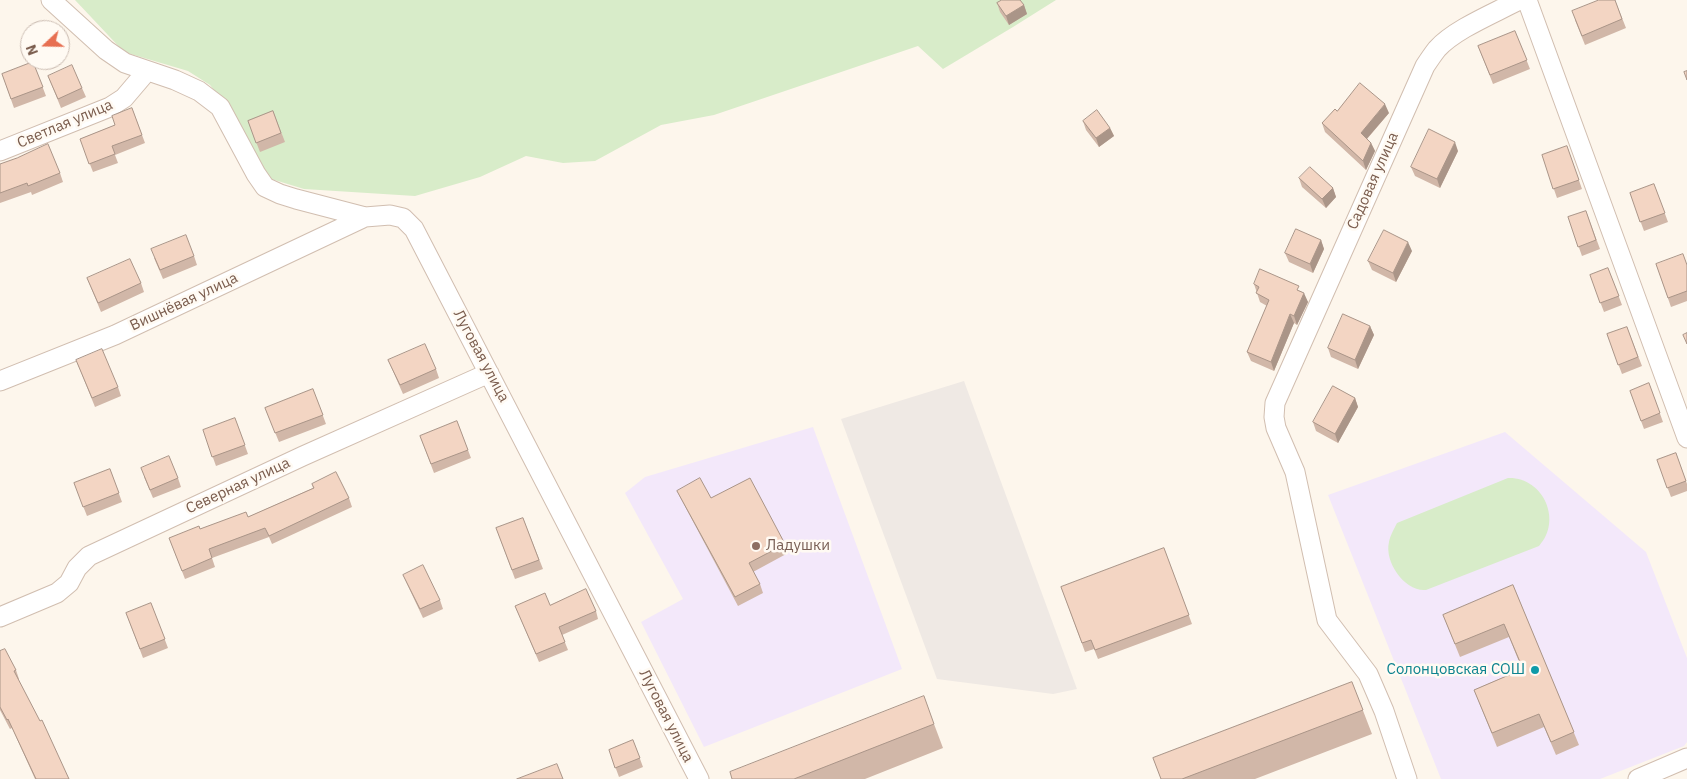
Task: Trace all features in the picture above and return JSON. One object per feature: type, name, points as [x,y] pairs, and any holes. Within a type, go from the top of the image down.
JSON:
[{"type":"street","name":"Луговая улица","points":[[51,0],[106,50],[125,63],[175,80],[199,91],[220,107],[256,174],[266,187],[296,199],[365,216],[403,218],[414,230],[490,373],[699,779]]},
{"type":"street","name":"Садовая улица","points":[[1408,779],[1368,674],[1328,620],[1295,472],[1276,428],[1274,418],[1275,404],[1425,66],[1438,48],[1448,39],[1519,0]]},
{"type":"street","points":[[1527,0],[1687,438]]},
{"type":"street","name":"Светлая улица","points":[[0,151],[110,107],[124,98],[147,71]]},
{"type":"street","name":"Вишнёвая улица","points":[[0,381],[115,335],[365,216]]},
{"type":"street","name":"Северная улица","points":[[0,617],[57,593],[69,583],[77,568],[89,556],[303,456],[490,373]]},
{"type":"street","points":[[1638,779],[1687,758]]},
{"type":"shaded area","points":[[964,381],[1077,689],[1053,694],[937,679],[841,419]]},
{"type":"shaded area","name":"Ладушки","points":[[813,427],[902,669],[704,747],[641,622],[683,599],[625,493],[645,477]]},
{"type":"shaded area","points":[[1505,432],[1646,552],[1687,658],[1687,742],[1684,746],[1600,779],[1441,779],[1328,495]]},
{"type":"green space","points":[[75,0],[1056,0],[943,69],[918,46],[714,115],[661,125],[595,161],[563,163],[526,156],[480,177],[415,196],[304,189],[268,178],[237,119],[210,85],[188,71],[124,52]]},
{"type":"green space","points":[[1508,478],[1520,480],[1531,485],[1540,492],[1546,502],[1549,524],[1546,536],[1539,546],[1426,590],[1418,589],[1404,581],[1393,567],[1388,550],[1390,537],[1397,523]]},
{"type":"building","points":[[1002,0],[1020,0],[1024,5],[1006,16],[997,3]]},
{"type":"building","points":[[1599,0],[1615,0],[1622,19],[1582,36],[1572,11]]},
{"type":"building","points":[[1515,31],[1527,60],[1490,75],[1478,46]]},
{"type":"building","points":[[72,65],[82,88],[58,99],[48,76],[61,70],[70,70],[70,66]]},
{"type":"building","points":[[20,67],[20,70],[36,70],[43,87],[11,99],[2,74]]},
{"type":"building","points":[[1360,83],[1385,104],[1361,133],[1371,143],[1363,161],[1322,123],[1335,109],[1337,111]]},
{"type":"building","points":[[132,108],[142,135],[112,146],[115,154],[89,164],[80,139],[115,125],[112,116]]},
{"type":"building","points":[[1097,110],[1110,128],[1096,138],[1083,121]]},
{"type":"building","points":[[273,111],[281,133],[256,143],[248,121]]},
{"type":"building","points":[[1429,129],[1455,142],[1437,179],[1411,167]]},
{"type":"building","points":[[48,144],[60,173],[28,186],[27,183],[0,193],[0,164]]},
{"type":"building","points":[[1567,146],[1579,180],[1553,189],[1542,155]]},
{"type":"building","points":[[1310,167],[1333,188],[1322,199],[1299,178]]},
{"type":"building","points":[[1654,184],[1665,213],[1640,222],[1630,193]]},
{"type":"building","points":[[1586,211],[1596,240],[1578,247],[1568,217]]},
{"type":"building","points":[[1296,229],[1321,240],[1310,264],[1285,253]]},
{"type":"building","points":[[1384,230],[1408,242],[1393,273],[1368,261]]},
{"type":"building","points":[[186,235],[194,256],[160,270],[151,249]]},
{"type":"building","points":[[1683,254],[1687,265],[1687,291],[1668,298],[1656,264]]},
{"type":"building","points":[[130,259],[141,283],[98,303],[87,278]]},
{"type":"building","points":[[1608,268],[1619,296],[1600,303],[1590,275]]},
{"type":"building","points":[[1260,269],[1299,286],[1297,290],[1304,293],[1294,316],[1290,314],[1271,362],[1247,352],[1269,300],[1256,293],[1259,287],[1254,284]]},
{"type":"building","points":[[1343,314],[1370,326],[1355,360],[1328,348]]},
{"type":"building","points":[[1627,327],[1638,357],[1618,365],[1607,334]]},
{"type":"building","points":[[1687,333],[1687,344],[1683,335]]},
{"type":"building","points":[[425,344],[436,369],[400,385],[388,360]]},
{"type":"building","points":[[102,349],[118,387],[92,398],[76,360]]},
{"type":"building","points":[[1649,383],[1660,413],[1641,421],[1630,391]]},
{"type":"building","points":[[1333,386],[1355,398],[1335,434],[1313,422]]},
{"type":"building","points":[[313,389],[323,415],[275,433],[265,408]]},
{"type":"building","points":[[235,418],[245,445],[212,457],[203,430]]},
{"type":"building","points":[[457,421],[468,450],[431,464],[420,436]]},
{"type":"building","points":[[1676,453],[1686,481],[1667,488],[1657,460]]},
{"type":"building","points":[[169,456],[178,478],[150,490],[141,468]]},
{"type":"building","points":[[110,469],[119,493],[83,507],[74,483]]},
{"type":"building","points":[[336,472],[349,498],[269,536],[265,528],[209,549],[212,558],[182,571],[169,538],[199,526],[200,529],[246,512],[248,517],[314,488],[312,484]]},
{"type":"building","points":[[700,478],[711,498],[750,478],[785,544],[749,563],[760,584],[735,597],[677,491]]},
{"type":"building","points":[[523,518],[539,560],[512,570],[496,528]]},
{"type":"building","points":[[1164,548],[1189,615],[1095,650],[1091,640],[1082,643],[1061,587]]},
{"type":"building","points":[[423,565],[440,600],[420,609],[403,575]]},
{"type":"building","name":"Солонцовская СОШ","points":[[1513,585],[1574,732],[1551,742],[1539,714],[1492,733],[1474,690],[1523,669],[1504,624],[1455,644],[1443,615]]},
{"type":"building","points":[[586,589],[596,611],[559,627],[565,642],[536,654],[515,606],[545,593],[550,605]]},
{"type":"building","points":[[151,603],[165,639],[140,649],[126,613]]},
{"type":"building","points":[[5,649],[16,670],[14,671],[40,721],[42,720],[69,779],[36,779],[8,719],[0,707],[0,651]]},
{"type":"building","points":[[1352,682],[1363,710],[1182,779],[1161,779],[1153,758]]},
{"type":"building","points":[[924,696],[934,724],[794,779],[732,779],[730,772]]},
{"type":"building","points":[[633,740],[640,758],[615,768],[609,750]]},
{"type":"building","points":[[557,764],[563,779],[517,779]]},
{"type":"place","name":"Ладушки","points":[[756,546]]},
{"type":"place","name":"Солонцовская СОШ","points":[[1535,670]]}]
